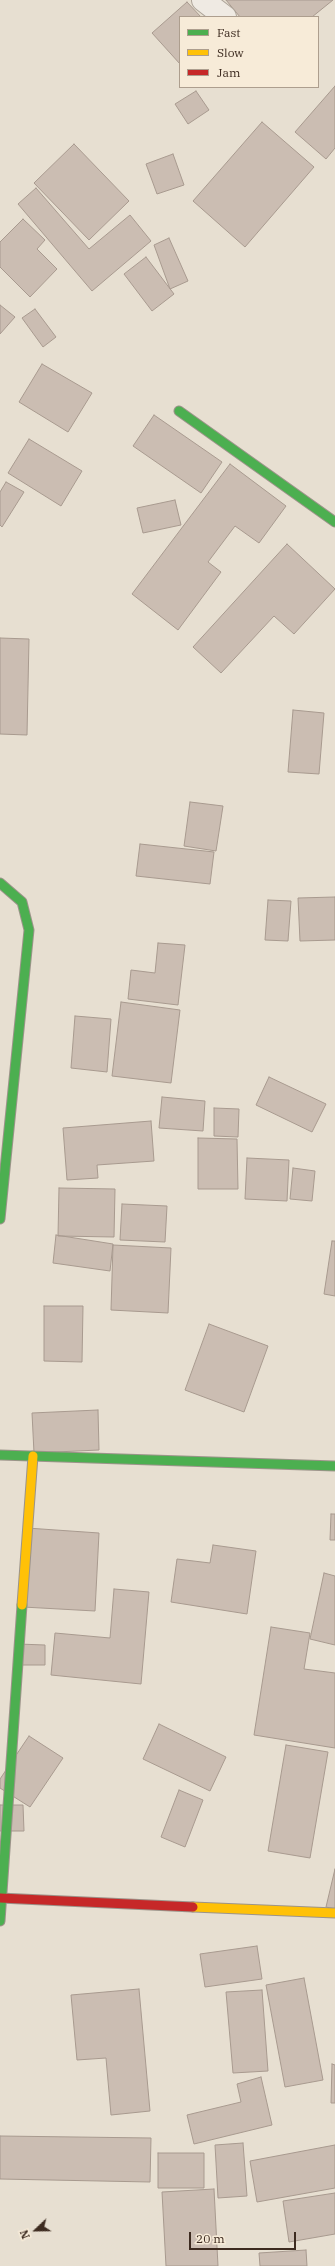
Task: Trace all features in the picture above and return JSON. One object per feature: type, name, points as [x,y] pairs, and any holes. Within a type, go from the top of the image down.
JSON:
[{"type":"street","points":[[203,0],[224,16]]},
{"type":"street","points":[[179,411],[335,522]]},
{"type":"street","points":[[0,883],[22,902],[29,930],[0,1219]]},
{"type":"street","points":[[0,1455],[335,1466]]},
{"type":"street","points":[[0,1921],[33,1456]]},
{"type":"street","points":[[1,1898],[335,1913]]},
{"type":"building","points":[[226,0],[333,0],[313,16],[239,16]]},
{"type":"building","points":[[187,2],[200,16],[179,16],[179,63],[152,33]]},
{"type":"building","points":[[335,86],[335,148],[326,159],[295,132]]},
{"type":"building","points":[[196,91],[209,110],[188,124],[175,104]]},
{"type":"building","points":[[262,122],[314,167],[245,247],[193,201]]},
{"type":"building","points":[[74,144],[129,201],[89,240],[34,183]]},
{"type":"building","points":[[173,154],[184,185],[157,194],[146,164]]},
{"type":"building","points":[[36,188],[89,249],[130,215],[151,241],[92,291],[18,204]]},
{"type":"building","points":[[23,219],[45,240],[37,249],[57,269],[30,297],[0,267],[0,242]]},
{"type":"building","points":[[169,238],[188,281],[170,289],[154,245]]},
{"type":"building","points":[[146,257],[174,294],[152,311],[124,274]]},
{"type":"building","points":[[0,305],[15,317],[0,334]]},
{"type":"building","points":[[35,309],[56,337],[43,347],[22,318]]},
{"type":"building","points":[[42,364],[92,393],[68,432],[19,402]]},
{"type":"building","points":[[154,415],[222,462],[201,493],[133,446]]},
{"type":"building","points":[[29,439],[82,471],[61,506],[8,473]]},
{"type":"building","points":[[230,464],[286,506],[259,543],[235,526],[208,562],[221,572],[178,630],[132,594]]},
{"type":"building","points":[[6,482],[24,492],[2,527],[0,525],[0,492]]},
{"type":"building","points":[[175,500],[181,525],[143,533],[137,508]]},
{"type":"building","points":[[287,544],[335,589],[294,634],[274,616],[221,673],[193,647]]},
{"type":"building","points":[[0,638],[29,639],[27,735],[0,734]]},
{"type":"building","points":[[293,710],[324,713],[319,774],[288,772]]},
{"type":"building","points":[[190,802],[223,806],[216,851],[184,846]]},
{"type":"building","points":[[140,844],[214,852],[210,884],[136,876]]},
{"type":"building","points":[[335,897],[335,940],[300,941],[298,898]]},
{"type":"building","points":[[268,900],[291,901],[288,941],[265,940]]},
{"type":"building","points":[[158,943],[185,945],[178,1005],[128,999],[131,970],[155,973]]},
{"type":"building","points":[[121,1002],[180,1010],[171,1083],[112,1076]]},
{"type":"building","points":[[75,1016],[111,1019],[107,1072],[71,1068]]},
{"type":"building","points":[[269,1077],[326,1104],[312,1132],[256,1105]]},
{"type":"building","points":[[162,1097],[205,1101],[203,1131],[159,1128]]},
{"type":"building","points":[[214,1108],[239,1109],[238,1137],[214,1136]]},
{"type":"building","points":[[151,1121],[154,1161],[97,1165],[98,1178],[67,1180],[63,1128]]},
{"type":"building","points":[[198,1138],[237,1139],[238,1189],[198,1189]]},
{"type":"building","points":[[247,1158],[289,1160],[287,1201],[245,1199]]},
{"type":"building","points":[[293,1168],[315,1171],[312,1201],[290,1199]]},
{"type":"building","points":[[59,1188],[115,1189],[114,1237],[58,1236]]},
{"type":"building","points":[[122,1204],[167,1206],[165,1242],[120,1240]]},
{"type":"building","points":[[56,1235],[113,1244],[110,1271],[53,1263]]},
{"type":"building","points":[[332,1241],[335,1241],[335,1296],[324,1294]]},
{"type":"building","points":[[113,1245],[171,1248],[168,1313],[111,1310]]},
{"type":"building","points":[[44,1306],[83,1306],[82,1362],[44,1361]]},
{"type":"building","points":[[209,1324],[268,1346],[244,1412],[185,1390]]},
{"type":"building","points":[[98,1410],[99,1450],[34,1453],[32,1413]]},
{"type":"building","points":[[331,1514],[335,1514],[335,1540],[330,1540]]},
{"type":"building","points":[[27,1528],[99,1533],[95,1611],[23,1607]]},
{"type":"building","points":[[213,1545],[256,1551],[247,1614],[171,1602],[177,1559],[210,1563]]},
{"type":"building","points":[[324,1573],[335,1576],[335,1645],[310,1639]]},
{"type":"building","points":[[114,1589],[149,1592],[141,1684],[51,1675],[55,1633],[110,1638]]},
{"type":"building","points":[[271,1627],[310,1633],[304,1669],[335,1673],[335,1748],[254,1735]]},
{"type":"building","points":[[18,1644],[45,1645],[45,1665],[17,1665]]},
{"type":"building","points":[[159,1724],[226,1757],[210,1791],[143,1759]]},
{"type":"building","points":[[29,1736],[63,1758],[30,1807],[0,1788],[0,1779]]},
{"type":"building","points":[[286,1745],[328,1752],[310,1858],[268,1851]]},
{"type":"building","points":[[179,1790],[203,1800],[185,1847],[161,1837]]},
{"type":"building","points":[[0,1805],[23,1805],[24,1831],[0,1831]]},
{"type":"building","points":[[335,1869],[335,1909],[326,1907]]},
{"type":"building","points":[[257,1946],[262,1979],[205,1987],[200,1954]]},
{"type":"building","points":[[304,1978],[323,2080],[285,2087],[266,1985]]},
{"type":"building","points":[[139,1989],[150,2111],[111,2115],[106,2058],[77,2060],[71,1995]]},
{"type":"building","points":[[262,1990],[268,2071],[233,2073],[226,1992]]},
{"type":"building","points":[[332,2064],[335,2065],[335,2103],[331,2103]]},
{"type":"building","points":[[261,2077],[272,2125],[194,2144],[187,2115],[241,2102],[237,2084]]},
{"type":"building","points":[[0,2136],[151,2138],[150,2182],[0,2179]]},
{"type":"building","points":[[243,2143],[247,2196],[218,2198],[215,2145]]},
{"type":"building","points":[[335,2145],[335,2188],[257,2202],[250,2161]]},
{"type":"building","points":[[158,2153],[204,2153],[204,2188],[158,2188]]},
{"type":"building","points":[[214,2189],[218,2266],[166,2266],[162,2192]]},
{"type":"building","points":[[335,2193],[335,2234],[289,2242],[283,2201]]},
{"type":"building","points":[[306,2250],[307,2266],[260,2266],[259,2253]]},
{"type":"traffic: fast","points":[[179,411],[335,522]]},
{"type":"traffic: fast","points":[[0,883],[22,902],[29,930],[0,1219]]},
{"type":"traffic: fast","points":[[0,1455],[335,1466]]},
{"type":"traffic: fast","points":[[0,1921],[22,1605]]},
{"type":"traffic: slow","points":[[22,1605],[33,1456]]},
{"type":"traffic: slow","points":[[193,1907],[335,1913]]},
{"type":"traffic: jam","points":[[0,1898],[193,1907]]}]
